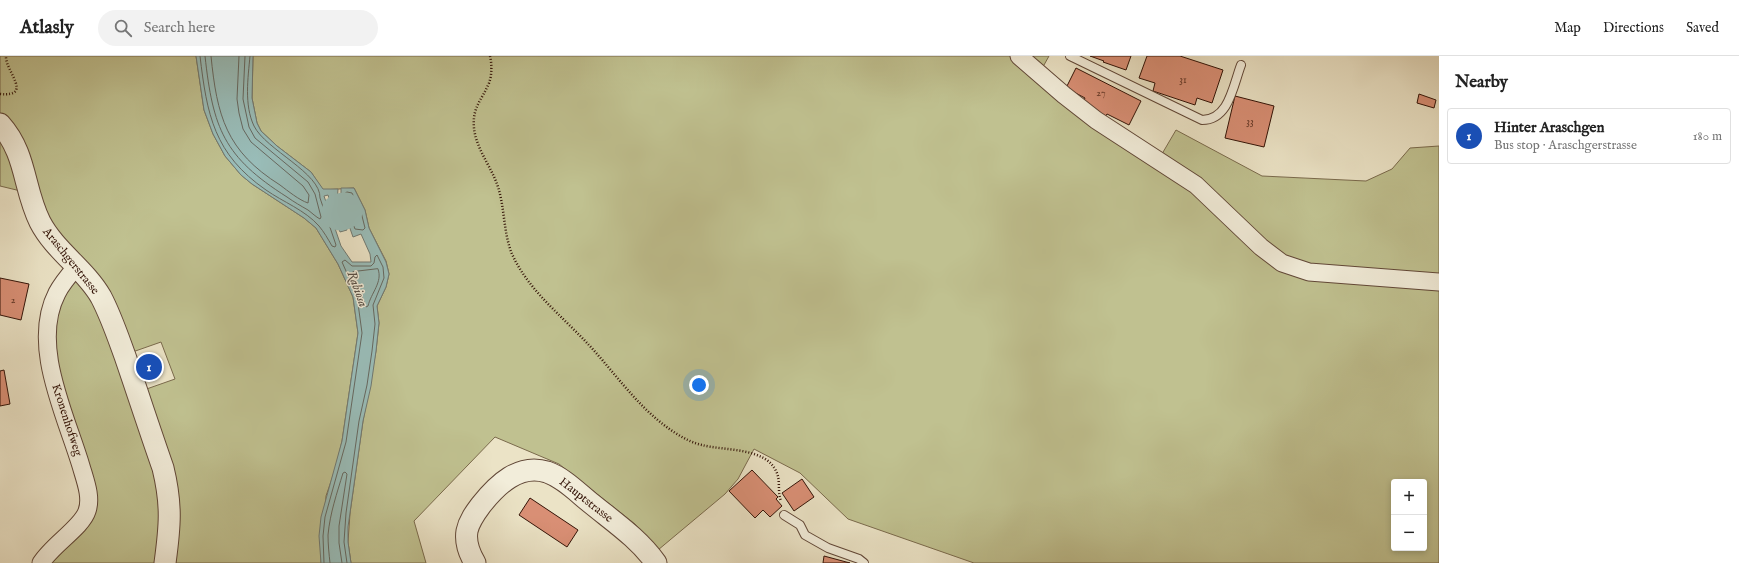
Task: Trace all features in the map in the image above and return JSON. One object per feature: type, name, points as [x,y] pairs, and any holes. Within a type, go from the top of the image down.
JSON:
[{"type":"street","points":[[1019,56],[1087,113],[1196,185],[1261,247],[1282,263],[1309,272],[1439,282]]},
{"type":"street","name":"Araschgerstrasse","points":[[0,124],[18,152],[33,204],[41,224],[55,244],[77,266],[96,289],[108,312],[163,468],[170,503],[169,534],[165,563]]},
{"type":"street","name":"Kronenhofweg","points":[[42,563],[55,546],[81,522],[88,509],[89,496],[85,478],[55,386],[49,353],[48,334],[51,309],[56,293],[77,266]]},
{"type":"street","name":"Hauptstrasse","points":[[475,563],[468,548],[467,540],[469,524],[473,516],[490,493],[500,483],[511,476],[537,470],[548,472],[569,486],[634,538],[656,563]]},
{"type":"lane","points":[[1070,56],[1202,120],[1214,118],[1223,111],[1241,65]]},
{"type":"lane","points":[[784,514],[800,525],[805,535],[828,548],[859,559],[864,563]]},
{"type":"path","points":[[0,94],[9,94],[14,92],[17,88],[17,82],[7,62],[6,56]]},
{"type":"path","points":[[490,56],[490,78],[475,108],[474,128],[478,145],[495,178],[501,196],[509,244],[518,265],[542,296],[589,345],[634,399],[656,420],[678,435],[695,443],[755,455],[769,462],[777,473],[779,495],[784,514]]},
{"type":"green space","points":[[0,56],[196,56],[204,110],[213,134],[225,156],[241,175],[252,184],[304,218],[316,228],[338,264],[353,297],[358,333],[342,441],[336,467],[326,496],[321,563],[41,563],[85,518],[48,335],[77,266],[29,193],[0,186]],"holes":[[[161,342],[175,379],[138,392],[124,355]]]},
{"type":"green space","points":[[253,56],[1049,56],[1039,74],[1159,159],[1176,130],[1262,176],[1366,181],[1392,169],[1410,148],[1439,146],[1439,563],[974,563],[848,519],[800,473],[754,449],[738,479],[725,494],[658,550],[635,524],[559,464],[495,437],[414,521],[426,563],[351,563],[348,542],[350,513],[363,421],[376,351],[379,323],[377,306],[386,287],[389,274],[386,261],[369,228],[365,210],[354,188],[323,190],[311,172],[277,146],[261,131],[257,123],[252,98]]},
{"type":"water","name":"Rabiosa","points":[[196,56],[253,56],[252,98],[257,123],[261,131],[277,146],[311,172],[323,189],[338,189],[337,203],[347,230],[340,232],[328,195],[324,196],[341,246],[352,262],[371,262],[370,254],[361,234],[353,237],[341,203],[341,188],[354,188],[365,210],[369,228],[386,262],[389,274],[386,287],[377,306],[379,323],[376,351],[371,386],[363,421],[348,527],[348,542],[351,563],[321,563],[319,536],[321,517],[342,441],[358,333],[353,297],[338,264],[316,228],[304,218],[252,184],[241,175],[225,156],[213,134],[204,110]]},
{"type":"building","points":[[1090,56],[1131,56],[1126,70]]},
{"type":"building","points":[[1147,56],[1180,56],[1223,70],[1212,103],[1197,98],[1195,105],[1153,91],[1155,83],[1139,78]]},
{"type":"building","points":[[1076,68],[1141,101],[1129,125],[1107,114],[1105,117],[1082,104],[1085,98],[1066,88]]},
{"type":"building","points":[[1419,94],[1436,100],[1434,108],[1417,103]]},
{"type":"building","points":[[1235,96],[1274,106],[1264,147],[1225,138]]},
{"type":"building","points":[[0,278],[29,284],[21,320],[0,315]]},
{"type":"building","points":[[4,370],[10,404],[0,406],[0,371]]},
{"type":"building","points":[[752,470],[778,497],[776,499],[782,506],[770,517],[763,510],[755,518],[729,491]]},
{"type":"building","points":[[802,479],[814,497],[794,511],[782,493]]},
{"type":"building","points":[[530,498],[578,530],[567,547],[519,515]]},
{"type":"building","points":[[824,556],[850,563],[823,563]]},
{"type":"waterway","points":[[340,212],[344,211]]},
{"type":"place","name":"Hinter Araschgen","points":[[149,367]]}]
